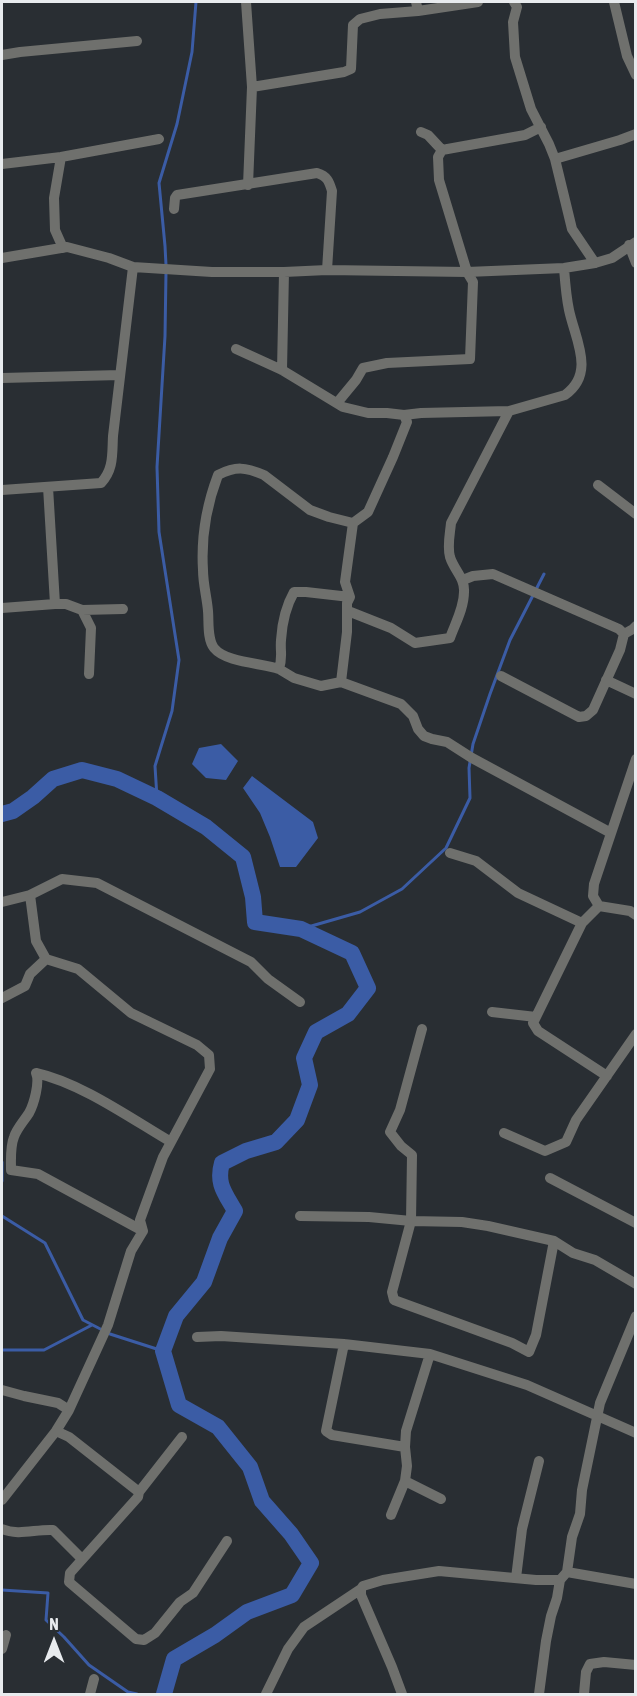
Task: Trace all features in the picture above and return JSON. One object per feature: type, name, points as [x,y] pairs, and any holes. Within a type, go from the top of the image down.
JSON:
[{"type":"street","points":[[246,2],[252,87],[248,184]]},
{"type":"street","points":[[252,87],[351,69],[352,26],[360,19],[417,6],[478,2]]},
{"type":"street","points":[[514,2],[517,7],[513,22],[515,57],[531,109],[555,159],[572,230],[595,263]]},
{"type":"street","points":[[614,2],[627,56],[636,75]]},
{"type":"street","points":[[2,55],[137,41]]},
{"type":"street","points":[[442,150],[525,135],[540,127]]},
{"type":"street","points":[[421,132],[428,135],[442,150]]},
{"type":"street","points":[[555,159],[636,134]]},
{"type":"street","points":[[2,164],[61,157],[159,139]]},
{"type":"street","points":[[337,403],[363,368],[387,363],[471,359],[473,282],[467,272],[440,180],[438,157],[442,150]]},
{"type":"street","points":[[61,157],[54,198],[55,230],[63,248]]},
{"type":"street","points":[[174,209],[177,195],[317,174],[324,175],[329,180],[332,190],[327,270]]},
{"type":"street","points":[[2,258],[67,247],[133,267],[212,272],[327,270],[467,272],[564,268],[595,263],[612,258],[632,244],[636,262]]},
{"type":"street","points":[[2,490],[101,483],[107,476],[112,462],[133,267]]},
{"type":"street","points":[[236,349],[282,370],[343,407],[404,415],[509,411],[565,396],[579,382],[582,368],[581,352],[569,308],[564,268]]},
{"type":"street","points":[[282,370],[284,272]]},
{"type":"street","points":[[2,378],[120,375]]},
{"type":"street","points":[[348,611],[391,628],[415,643],[450,638],[462,607],[464,592],[463,580],[450,556],[451,523],[509,411]]},
{"type":"street","points":[[404,415],[407,422],[375,499],[368,512],[353,522],[328,517],[310,510],[257,472],[242,468],[231,469],[218,475],[210,495],[204,534],[202,570],[212,645],[220,652],[237,659],[279,669],[294,678],[321,686],[341,682],[401,704],[413,716],[418,729],[424,736],[447,742],[472,758],[611,833]]},
{"type":"street","points":[[598,485],[636,514]]},
{"type":"street","points":[[48,487],[55,604]]},
{"type":"street","points":[[341,682],[350,597],[345,582],[353,522]]},
{"type":"street","points":[[463,580],[473,576],[493,574],[619,629],[624,634]]},
{"type":"street","points":[[279,669],[282,658],[281,640],[288,603],[294,592],[350,597]]},
{"type":"street","points":[[2,608],[66,604],[82,610],[123,609]]},
{"type":"street","points":[[82,610],[91,628],[89,674]]},
{"type":"street","points":[[501,676],[579,717],[586,716],[593,710],[620,650],[624,634],[636,626]]},
{"type":"street","points":[[606,680],[636,693]]},
{"type":"street","points":[[598,906],[593,896],[594,884],[636,759]]},
{"type":"street","points":[[450,853],[476,861],[518,893],[582,923]]},
{"type":"street","points":[[2,902],[30,895],[62,879],[97,883],[251,962],[268,979],[300,1002]]},
{"type":"street","points":[[2,1500],[56,1431],[69,1410],[106,1329],[131,1251],[143,1231],[140,1220],[163,1157],[210,1068],[209,1055],[197,1045],[131,1013],[78,969],[46,959],[36,941],[30,895]]},
{"type":"street","points":[[598,906],[630,911],[636,915]]},
{"type":"street","points":[[598,906],[582,923],[533,1023],[538,1031],[607,1076]]},
{"type":"street","points":[[2,998],[25,986],[30,974],[46,959]]},
{"type":"street","points":[[492,1012],[536,1017]]},
{"type":"street","points":[[422,1029],[399,1110],[390,1132],[412,1155],[411,1221],[392,1292],[394,1300],[512,1343],[530,1352],[536,1335],[554,1241]]},
{"type":"street","points":[[504,1133],[545,1151],[566,1142],[576,1120],[636,1034]]},
{"type":"street","points":[[143,1231],[38,1174],[11,1170],[14,1137],[20,1124],[30,1112],[39,1080],[36,1073],[52,1076],[81,1090],[171,1142]]},
{"type":"street","points":[[550,1178],[636,1223]]},
{"type":"street","points":[[300,1216],[462,1222],[554,1241],[573,1253],[595,1260],[636,1284]]},
{"type":"street","points":[[539,1695],[546,1641],[580,1514],[582,1490],[600,1402],[636,1316]]},
{"type":"street","points":[[197,1337],[221,1336],[344,1344],[430,1354],[527,1385],[636,1433]]},
{"type":"street","points":[[344,1344],[326,1431],[332,1435],[405,1447]]},
{"type":"street","points":[[391,1515],[405,1480],[406,1431],[430,1354]]},
{"type":"street","points":[[2,1390],[58,1403],[69,1410]]},
{"type":"street","points":[[56,1431],[69,1437],[139,1492]]},
{"type":"street","points":[[182,1437],[139,1492],[138,1497],[70,1573],[69,1581],[136,1639],[144,1640],[155,1633],[180,1602],[193,1593],[226,1541]]},
{"type":"street","points":[[516,1578],[522,1529],[539,1461]]},
{"type":"street","points":[[405,1480],[441,1499]]},
{"type":"street","points":[[2,1529],[21,1533],[44,1529],[53,1530],[82,1559]]},
{"type":"street","points":[[266,1695],[288,1649],[304,1627],[363,1586],[383,1580],[439,1571],[516,1578],[563,1576],[636,1584]]},
{"type":"street","points":[[361,1589],[361,1595],[402,1695]]},
{"type":"street","points":[[2,1649],[6,1635]]},
{"type":"street","points":[[584,1695],[586,1672],[590,1664],[604,1662],[636,1665]]},
{"type":"street","points":[[90,1695],[94,1679]]},
{"type":"water","points":[[221,744],[238,761],[226,780],[206,778],[192,764],[199,748]]},
{"type":"water","points":[[252,776],[313,822],[318,838],[296,867],[280,867],[260,813],[243,788]]},
{"type":"waterway","points":[[166,265],[159,183],[177,124],[192,52],[196,2]]},
{"type":"waterway","points":[[157,798],[155,766],[172,711],[179,660],[159,532],[157,467],[165,336],[166,272]]},
{"type":"waterway","points":[[301,929],[360,912],[402,889],[446,848],[470,798],[469,768],[473,744],[490,694],[510,640],[544,574]]},
{"type":"waterway","points":[[2,814],[13,811],[53,779],[82,770],[117,779],[157,798],[206,827],[243,857],[253,897],[255,922],[301,929],[352,953],[368,988],[348,1014],[316,1032],[304,1058],[310,1085],[297,1120],[276,1142],[246,1151],[222,1163],[221,1183],[235,1211],[220,1238],[204,1282],[176,1316],[163,1351],[179,1405],[218,1427],[250,1467],[262,1501],[291,1534],[311,1563],[292,1595],[247,1612],[215,1635],[174,1659],[164,1694]]},
{"type":"waterway","points":[[2,1162],[2,1181]]},
{"type":"waterway","points":[[2,1216],[45,1243],[83,1320],[110,1334],[163,1351]]},
{"type":"waterway","points":[[2,1350],[44,1350],[92,1325]]},
{"type":"waterway","points":[[2,1590],[48,1593],[46,1620],[89,1665],[128,1692],[137,1694]]}]
